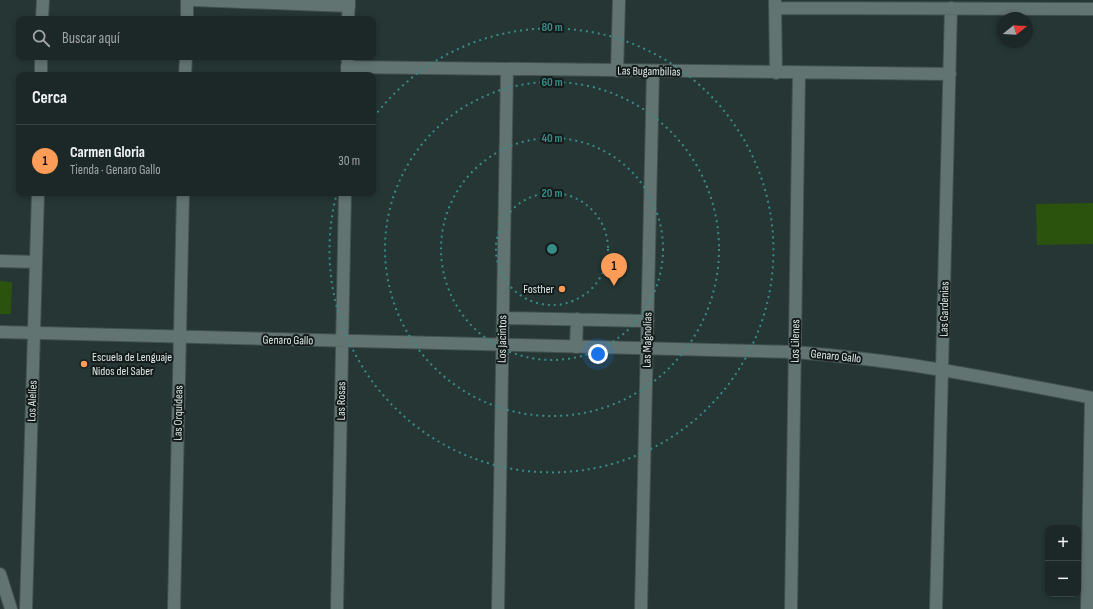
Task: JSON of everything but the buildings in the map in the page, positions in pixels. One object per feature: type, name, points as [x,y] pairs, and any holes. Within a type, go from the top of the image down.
[{"type":"street","points":[[42,16],[43,0]]},
{"type":"street","points":[[187,0],[187,16]]},
{"type":"street","points":[[194,0],[349,3],[348,16]]},
{"type":"street","points":[[617,71],[619,0]]},
{"type":"street","points":[[776,73],[775,4],[951,8],[1033,4],[1093,9]]},
{"type":"street","name":"Las Gardenias","points":[[936,609],[951,8]]},
{"type":"street","points":[[41,60],[41,72]]},
{"type":"street","points":[[185,72],[186,60]]},
{"type":"street","name":"Las Bugambilias","points":[[348,66],[617,71],[950,74]]},
{"type":"street","name":"Los Jacintos","points":[[498,609],[507,69]]},
{"type":"street","name":"Las Magnolias","points":[[641,609],[653,71]]},
{"type":"street","name":"Los Lilenes","points":[[791,609],[799,73]]},
{"type":"street","name":"Los Alelíes","points":[[26,609],[38,196]]},
{"type":"street","name":"Las Orquídeas","points":[[174,609],[183,196]]},
{"type":"street","name":"Las Rosas","points":[[337,609],[345,196]]},
{"type":"street","points":[[0,261],[36,262]]},
{"type":"street","points":[[502,318],[648,321]]},
{"type":"street","points":[[576,347],[577,319]]},
{"type":"street","name":"Genaro Gallo","points":[[0,332],[795,352],[866,359],[942,370],[1092,398]]},
{"type":"street","points":[[1087,609],[1092,398]]},
{"type":"street","points":[[0,574],[12,609]]},
{"type":"green space","points":[[1093,203],[1093,244],[1037,245],[1036,204]]},
{"type":"green space","points":[[0,281],[12,282],[11,314],[0,314]]},
{"type":"place","name":"Carmen Gloria","points":[[614,286]]},
{"type":"place","name":"Fosther","points":[[562,289]]},
{"type":"place","name":"Escuela de Lenguaje Nidos del Saber","points":[[84,364]]}]
